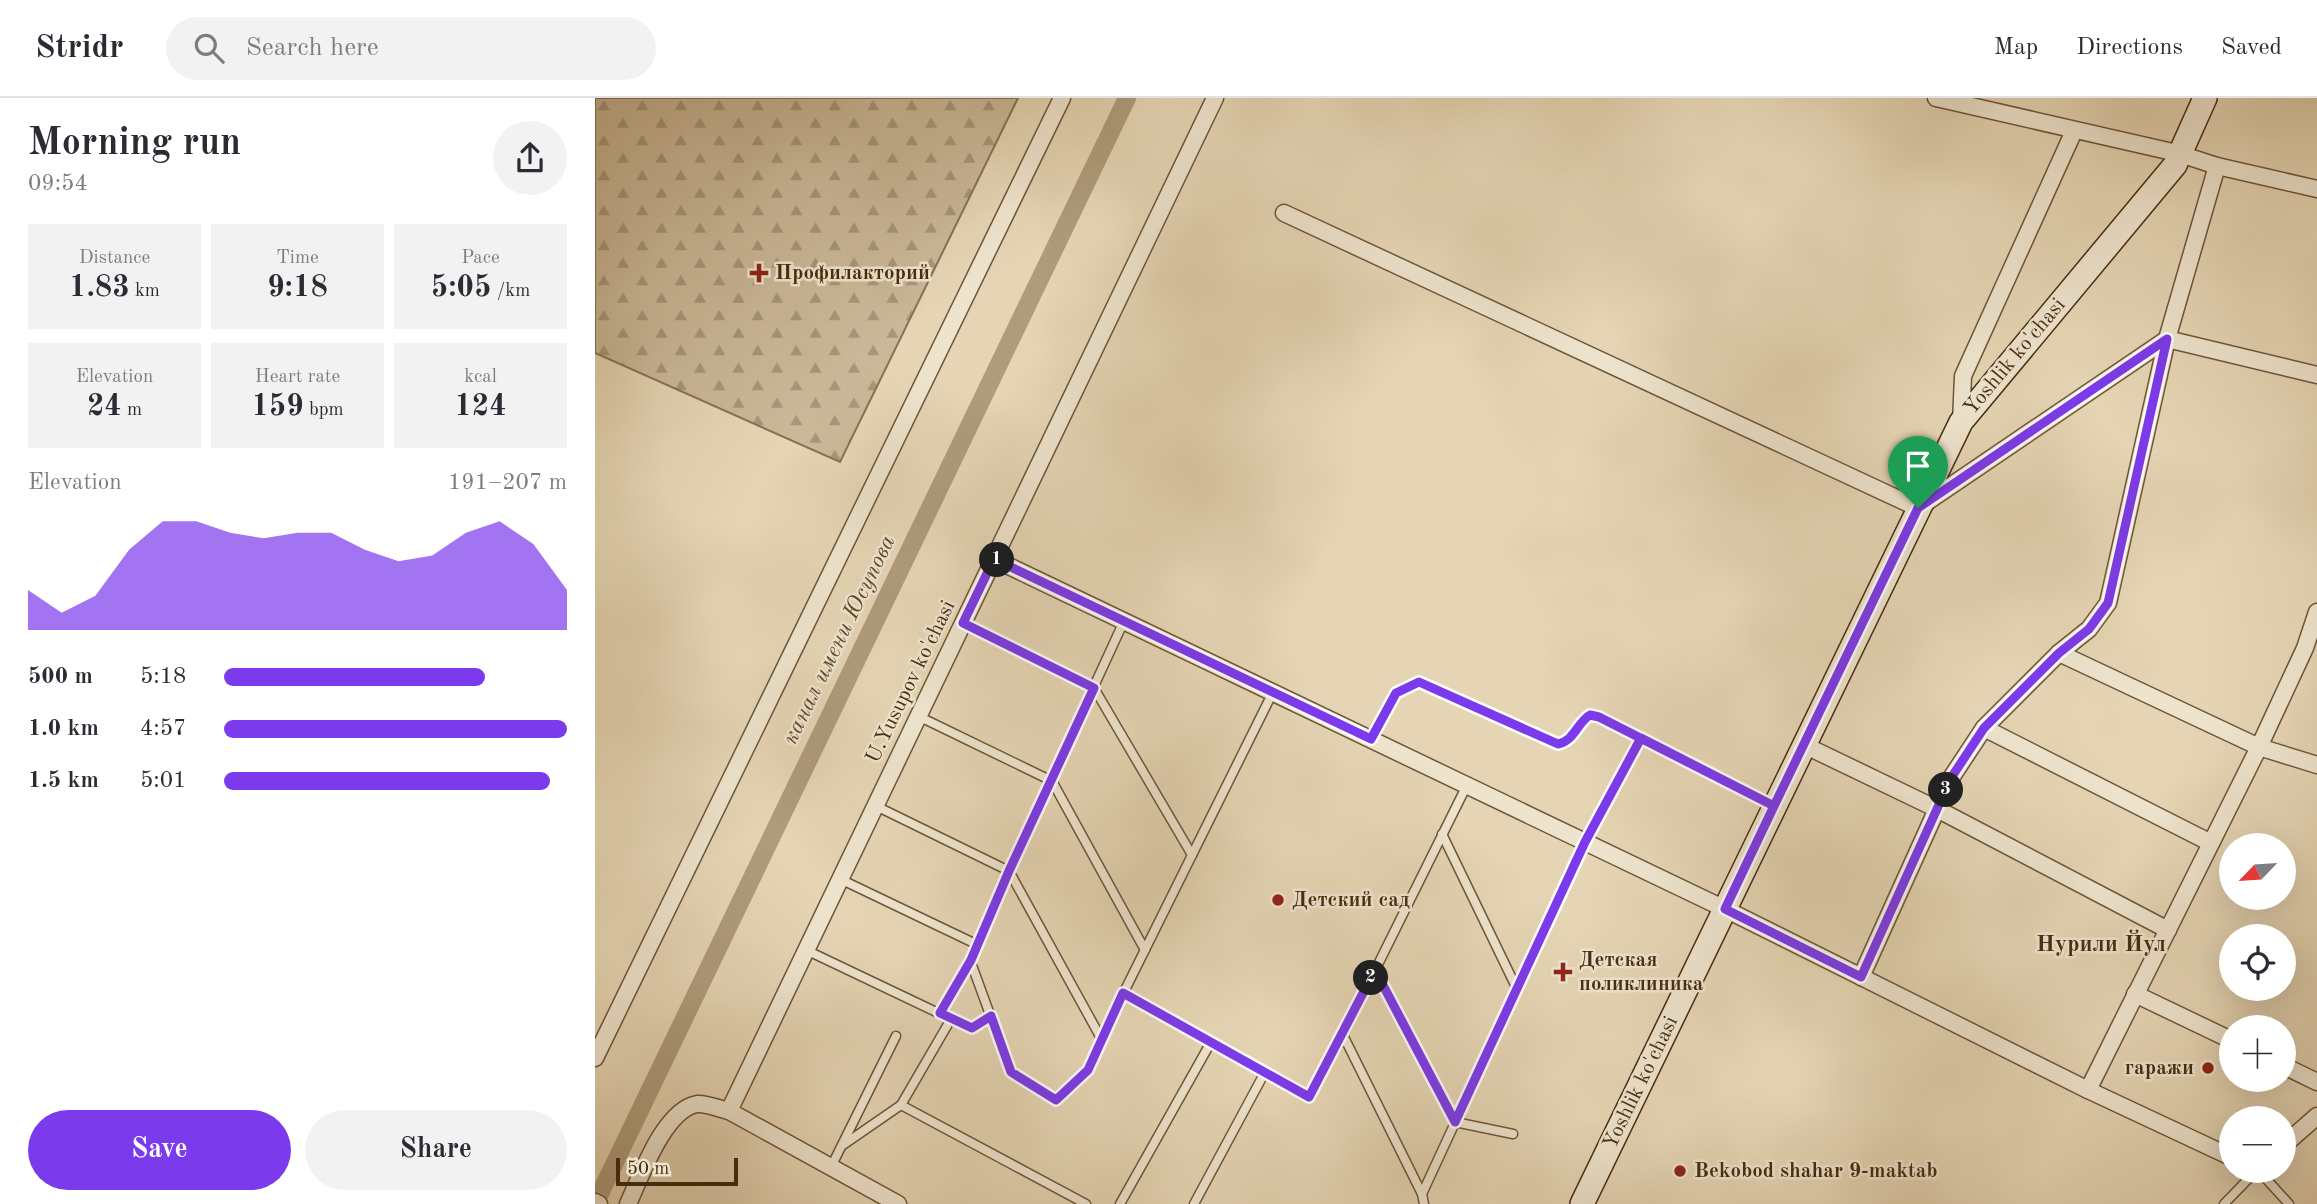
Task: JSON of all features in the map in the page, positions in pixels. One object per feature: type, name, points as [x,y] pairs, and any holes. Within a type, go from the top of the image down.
[{"type":"street","points":[[595,1058],[1062,98]]},
{"type":"street","name":"U.Yusupov ko'chasi","points":[[729,1111],[1215,98]]},
{"type":"street","points":[[1936,98],[2317,189]]},
{"type":"street","name":"Yoshlik ko'chasi","points":[[1582,1204],[1961,422],[2175,165],[2205,98]]},
{"type":"street","points":[[1961,422],[1963,376],[2074,131]]},
{"type":"street","points":[[1861,977],[1951,778],[1984,728],[2059,653],[2089,629],[2108,603],[2167,339],[2217,166]]},
{"type":"street","points":[[1284,213],[1918,508],[2167,339],[2317,375]]},
{"type":"street","points":[[994,559],[1725,909],[2088,1090],[2219,1151]]},
{"type":"street","points":[[2088,1090],[2259,747],[2305,648],[2317,612]]},
{"type":"street","points":[[2059,653],[2259,747],[2317,765]]},
{"type":"street","points":[[1984,728],[2211,843]]},
{"type":"street","points":[[1804,744],[1937,809],[2168,930]]},
{"type":"street","points":[[2135,994],[2219,1034]]},
{"type":"street","points":[[2296,1072],[2317,1082]]},
{"type":"street","points":[[628,1204],[665,1127],[698,1104],[729,1111],[898,1204]]},
{"type":"street","points":[[2296,1134],[2317,1116]]},
{"type":"lane","points":[[940,1013],[971,960],[1009,871],[1125,621]]},
{"type":"lane","points":[[963,623],[1094,688],[1192,855]]},
{"type":"lane","points":[[1371,739],[1396,693],[1419,682],[1558,744],[1566,742],[1590,715],[1599,717],[1774,806]]},
{"type":"lane","points":[[971,960],[1011,1072],[1056,1100],[1088,1070],[1123,993],[1273,692]]},
{"type":"lane","points":[[919,716],[1052,781],[1145,950]]},
{"type":"lane","points":[[1422,1194],[1585,842],[1641,738]]},
{"type":"lane","points":[[1123,993],[1309,1097],[1343,1035],[1467,785]]},
{"type":"lane","points":[[876,806],[1009,871],[1102,1040]]},
{"type":"lane","points":[[1442,834],[1517,989]]},
{"type":"lane","points":[[841,879],[978,944]]},
{"type":"lane","points":[[806,950],[972,1028],[991,1016]]},
{"type":"lane","points":[[1375,970],[1455,1122]]},
{"type":"lane","points":[[841,1147],[901,1105],[951,1019]]},
{"type":"lane","points":[[1343,1035],[1422,1194],[1424,1204]]},
{"type":"lane","points":[[831,1167],[896,1036]]},
{"type":"lane","points":[[1120,1204],[1211,1042]]},
{"type":"lane","points":[[1194,1204],[1265,1072]]},
{"type":"lane","points":[[901,1105],[1086,1204]]},
{"type":"lane","points":[[1455,1122],[1513,1134]]},
{"type":"lane","points":[[2224,1204],[2245,1183]]},
{"type":"lane","points":[[2269,1183],[2289,1204]]},
{"type":"green space","name":"Профилакторий","points":[[595,98],[1018,98],[840,462],[595,353]]},
{"type":"waterway","name":"канал имени Юсупова","points":[[595,1204],[1127,98]]},
{"type":"place","name":"Профилакторий","points":[[759,273]]},
{"type":"place","name":"Детский сад","points":[[1278,900]]},
{"type":"place","name":"Детская поликлиника","points":[[1563,972]]},
{"type":"place","name":"гаражи","points":[[2208,1068]]},
{"type":"place","name":"Bekobod shahar 9-maktab","points":[[1680,1171]]},
{"type":"district","name":"Нурили Йул","points":[[2101,944]]},
{"type":"route","points":[[1918,508],[1774,806],[1641,738],[1599,717],[1590,715],[1566,742],[1558,744],[1419,682],[1396,693],[1371,739],[994,559],[963,623],[1094,688],[971,960],[940,1013],[972,1028],[991,1016],[1011,1072],[1056,1100],[1088,1070],[1123,993],[1309,1097],[1375,970],[1455,1122],[1585,842],[1641,738],[1707,772],[1774,806],[1725,909],[1861,977],[1951,778],[1984,728],[2059,653],[2089,629],[2108,603],[2167,339],[1918,508]]}]
